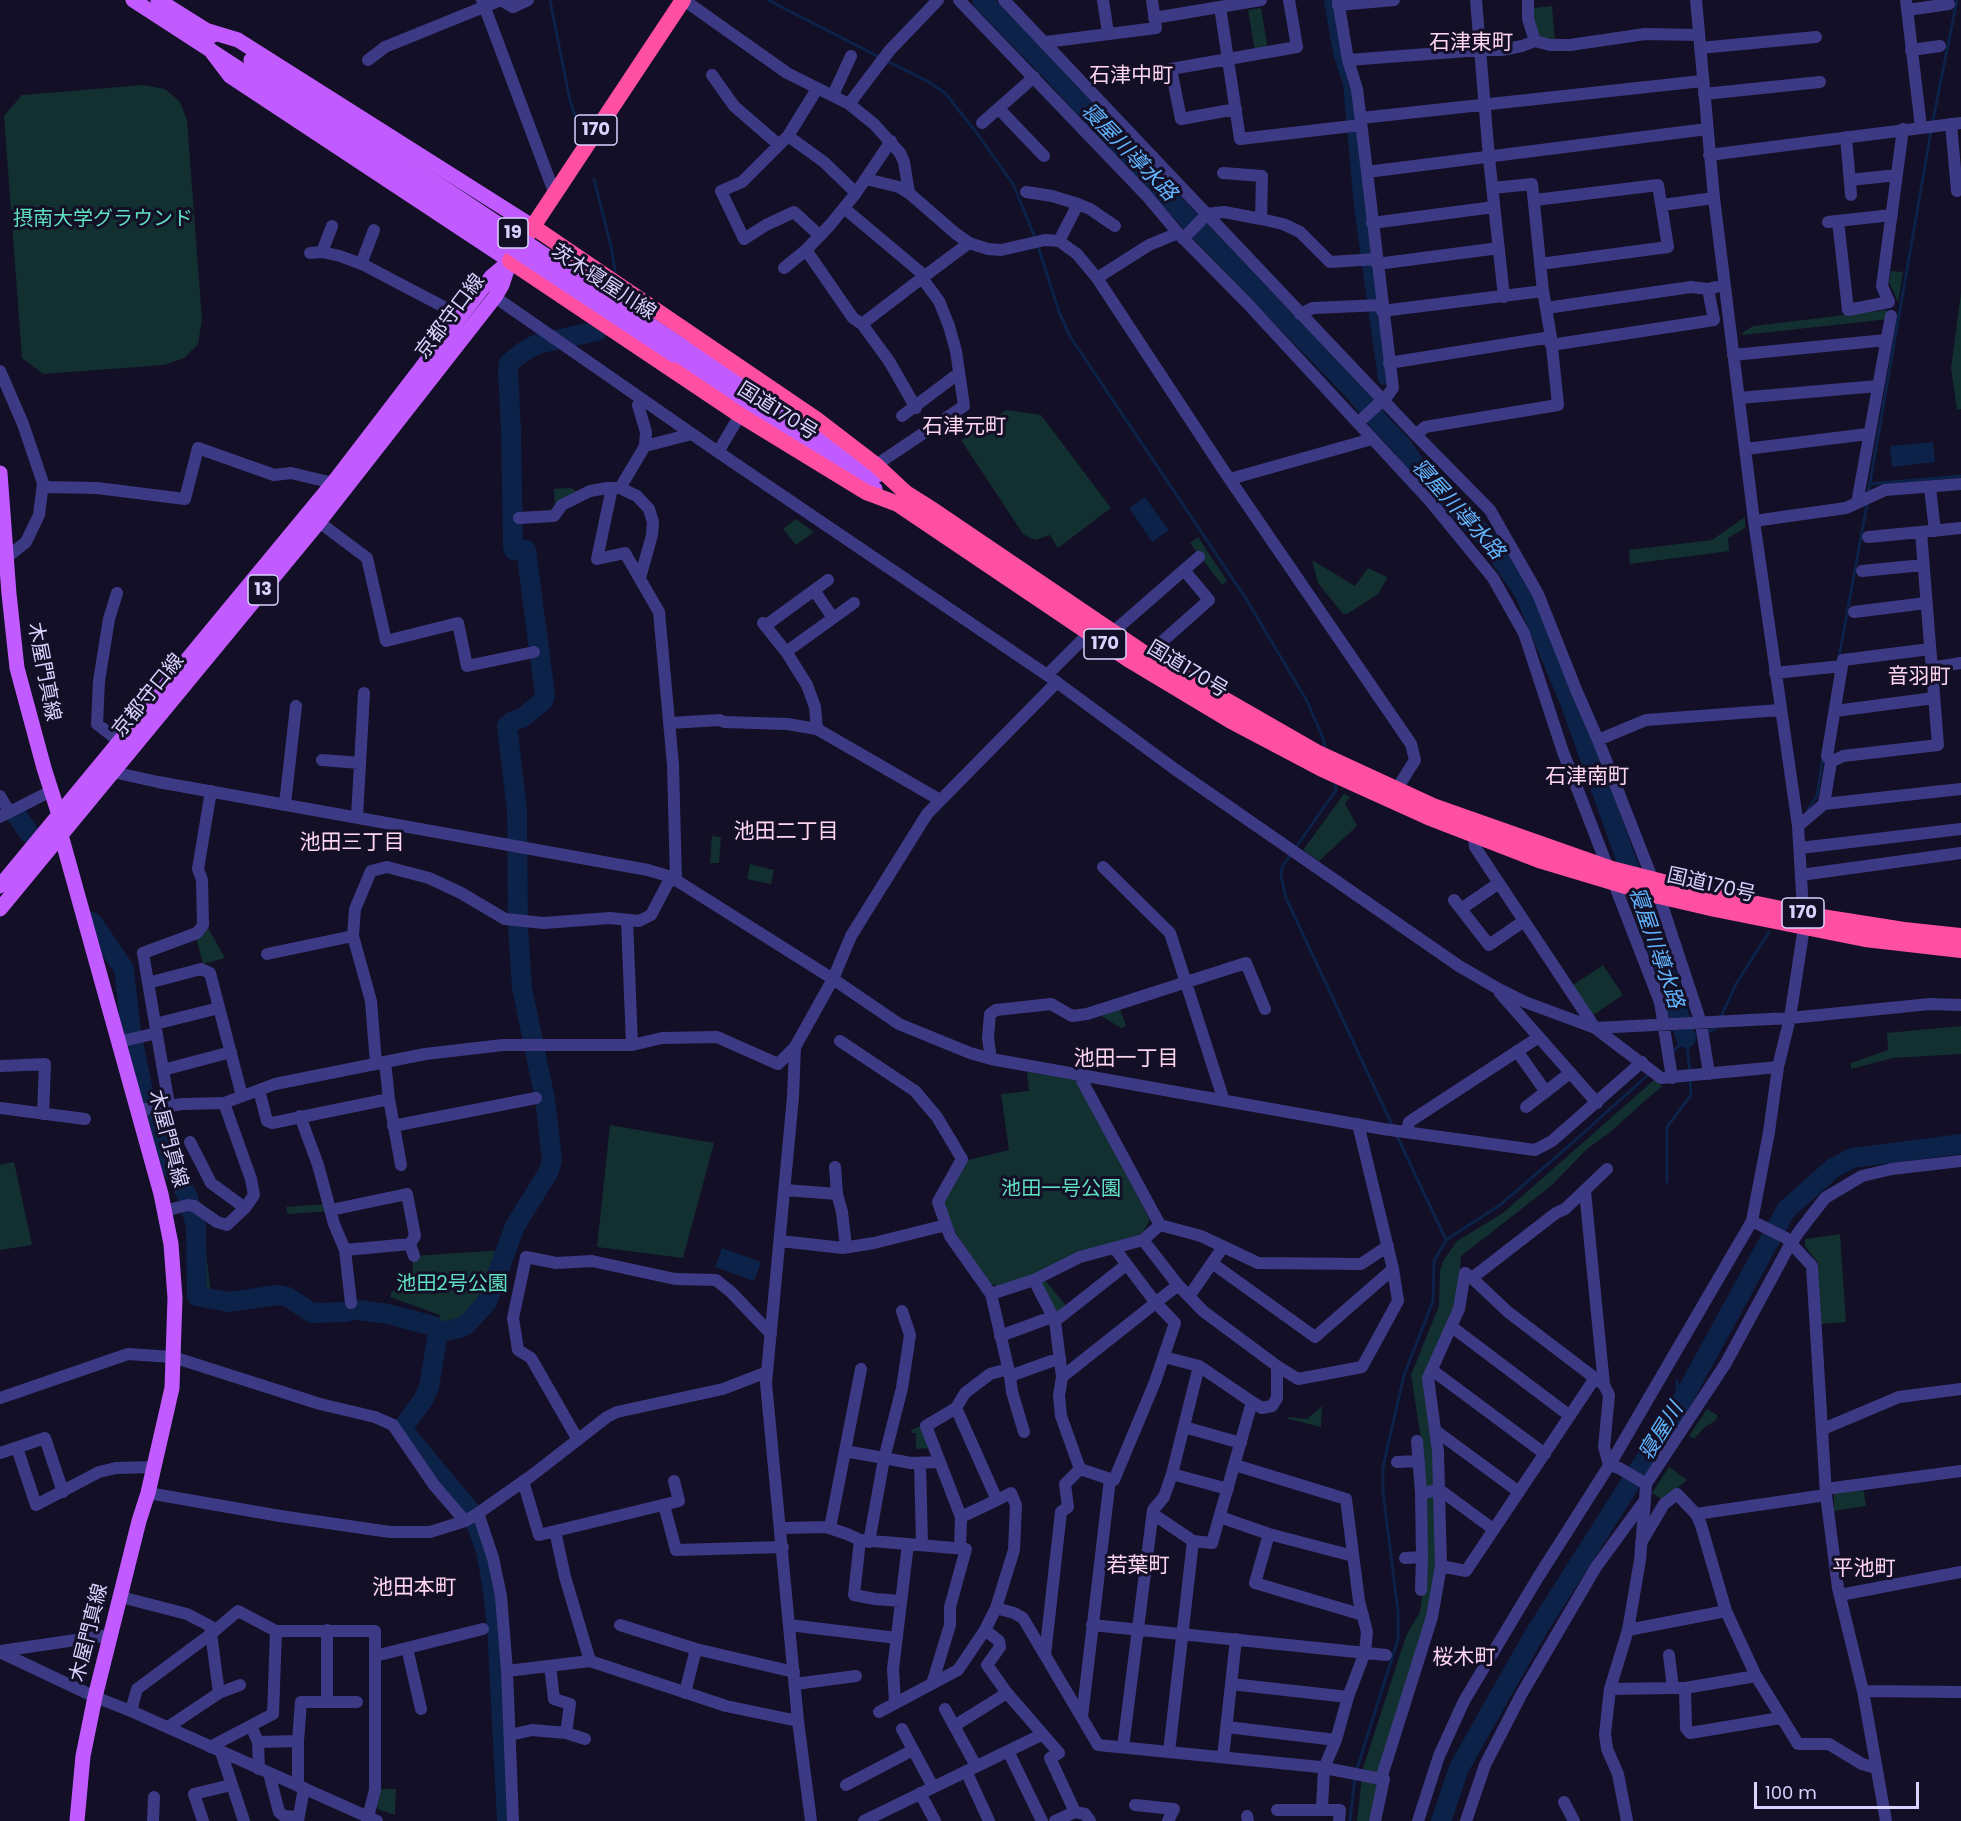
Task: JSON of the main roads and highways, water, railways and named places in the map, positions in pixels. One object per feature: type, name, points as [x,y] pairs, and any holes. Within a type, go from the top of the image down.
[{"type":"highway","name":"170","points":[[510,261],[684,0]]},
{"type":"highway","name":"国道170号","points":[[532,226],[816,419],[876,465],[902,499],[1089,633],[1231,721],[1322,769],[1346,780],[1432,806],[1473,828],[1613,876],[1804,920],[1864,939],[1961,950]]},
{"type":"highway","name":"国道170号","points":[[510,261],[740,415],[866,492],[902,499],[933,510],[1147,655],[1394,794]]},
{"type":"highway","name":"国道170号","points":[[1804,920],[1961,936]]},
{"type":"main road","name":"茨木寝屋川線","points":[[133,0],[339,126]]},
{"type":"main road","name":"茨木寝屋川線","points":[[158,0],[205,30],[339,126],[902,499]]},
{"type":"main road","name":"19","points":[[205,30],[238,39],[532,226]]},
{"type":"main road","name":"19","points":[[208,47],[230,76],[510,261]]},
{"type":"main road","name":"京都守口線","points":[[0,909],[320,522],[495,297],[502,285],[510,261]]},
{"type":"main road","name":"京都守口線","points":[[0,886],[333,483],[491,277],[510,261]]},
{"type":"main road","name":"木屋門真線","points":[[0,473],[4,560],[17,668],[59,815],[61,835],[127,1040],[138,1110],[171,1244],[175,1298],[172,1388],[148,1492],[95,1697],[83,1756],[77,1821]]},
{"type":"water","points":[[1933,442],[1935,462],[1892,467],[1890,446]]},
{"type":"water","points":[[1145,497],[1169,530],[1152,542],[1129,508]]},
{"type":"water","points":[[722,1248],[761,1262],[754,1281],[715,1267]]},
{"type":"waterway","points":[[550,0],[570,101],[579,127]]},
{"type":"waterway","points":[[768,0],[879,57]]},
{"type":"waterway","name":"寝屋川導水路","points":[[982,0],[1354,391],[1402,446],[1415,465],[1488,540],[1524,592],[1570,702],[1663,963],[1686,1038]]},
{"type":"waterway","points":[[1330,0],[1339,53],[1349,84],[1360,207],[1384,379]]},
{"type":"waterway","points":[[1932,125],[1957,0]]},
{"type":"waterway","points":[[885,60],[927,81],[945,93],[1013,184],[1036,240]]},
{"type":"waterway","points":[[1868,494],[1931,131]]},
{"type":"waterway","points":[[594,179],[616,276]]},
{"type":"waterway","points":[[1038,246],[1059,312],[1071,338],[1245,597],[1307,701],[1323,738],[1326,751]]},
{"type":"waterway","points":[[507,1821],[497,1626],[486,1551],[470,1511],[406,1434],[404,1426],[423,1400],[429,1387],[438,1333],[467,1324],[487,1302],[515,1226],[549,1171],[552,1160],[545,1099],[522,988],[518,928],[517,810],[507,726],[522,718],[543,701],[545,695],[526,550],[514,550],[513,546],[508,370],[509,363],[537,344],[597,331]]},
{"type":"waterway","points":[[1870,484],[1961,476]]},
{"type":"waterway","points":[[1839,657],[1867,504]]},
{"type":"waterway","points":[[1808,809],[1817,796],[1823,758]]},
{"type":"waterway","points":[[1296,847],[1336,790],[1334,780]]},
{"type":"waterway","points":[[16,814],[29,833]]},
{"type":"waterway","points":[[1292,853],[1282,867],[1281,876],[1286,898],[1393,1127]]},
{"type":"waterway","points":[[92,922],[124,969],[131,1032],[145,1102]]},
{"type":"waterway","points":[[1720,1019],[1736,984],[1769,932]]},
{"type":"waterway","points":[[1709,1031],[1715,1029],[1717,1025]]},
{"type":"waterway","name":"寝屋川導水路","points":[[1671,1054],[1686,1038],[1697,1035]]},
{"type":"waterway","name":"寝屋川導水路","points":[[1686,1038],[1690,1072]]},
{"type":"waterway","points":[[1356,1772],[1398,1639],[1398,1612],[1383,1492],[1383,1467],[1404,1375],[1433,1301],[1434,1261],[1446,1240],[1500,1205],[1649,1074]]},
{"type":"waterway","name":"寝屋川導水路","points":[[1667,1182],[1667,1127],[1691,1095],[1690,1079]]},
{"type":"waterway","points":[[149,1118],[153,1131],[188,1197],[196,1226],[197,1296],[228,1302],[278,1295],[288,1297],[312,1313],[347,1312],[352,1309],[388,1314],[433,1326],[438,1333]]},
{"type":"waterway","points":[[1397,1136],[1446,1240]]},
{"type":"waterway","name":"寝屋川","points":[[1441,1821],[1459,1768],[1534,1635],[1678,1408],[1786,1210],[1833,1168],[1852,1158],[1961,1144]]},
{"type":"waterway","name":"寝屋川導水路","points":[[1677,1381],[1678,1408]]},
{"type":"waterway","points":[[1350,1821],[1355,1778]]},
{"type":"district","name":"石津東町","points":[[1471,44]]},
{"type":"district","name":"石津中町","points":[[1131,77]]},
{"type":"district","name":"石津元町","points":[[964,428]]},
{"type":"district","name":"音羽町","points":[[1919,678]]},
{"type":"district","name":"石津南町","points":[[1587,778]]},
{"type":"district","name":"池田二丁目","points":[[786,833]]},
{"type":"district","name":"池田三丁目","points":[[352,844]]},
{"type":"district","name":"池田一丁目","points":[[1126,1060]]},
{"type":"district","name":"若葉町","points":[[1138,1567]]},
{"type":"district","name":"平池町","points":[[1864,1570]]},
{"type":"district","name":"池田本町","points":[[414,1589]]},
{"type":"district","name":"桜木町","points":[[1464,1659]]},
{"type":"park label","name":"摂南大学グラウンド","points":[[103,220]]},
{"type":"park label","name":"池田一号公園","points":[[1061,1190]]},
{"type":"park label","name":"池田2号公園","points":[[452,1285]]}]
